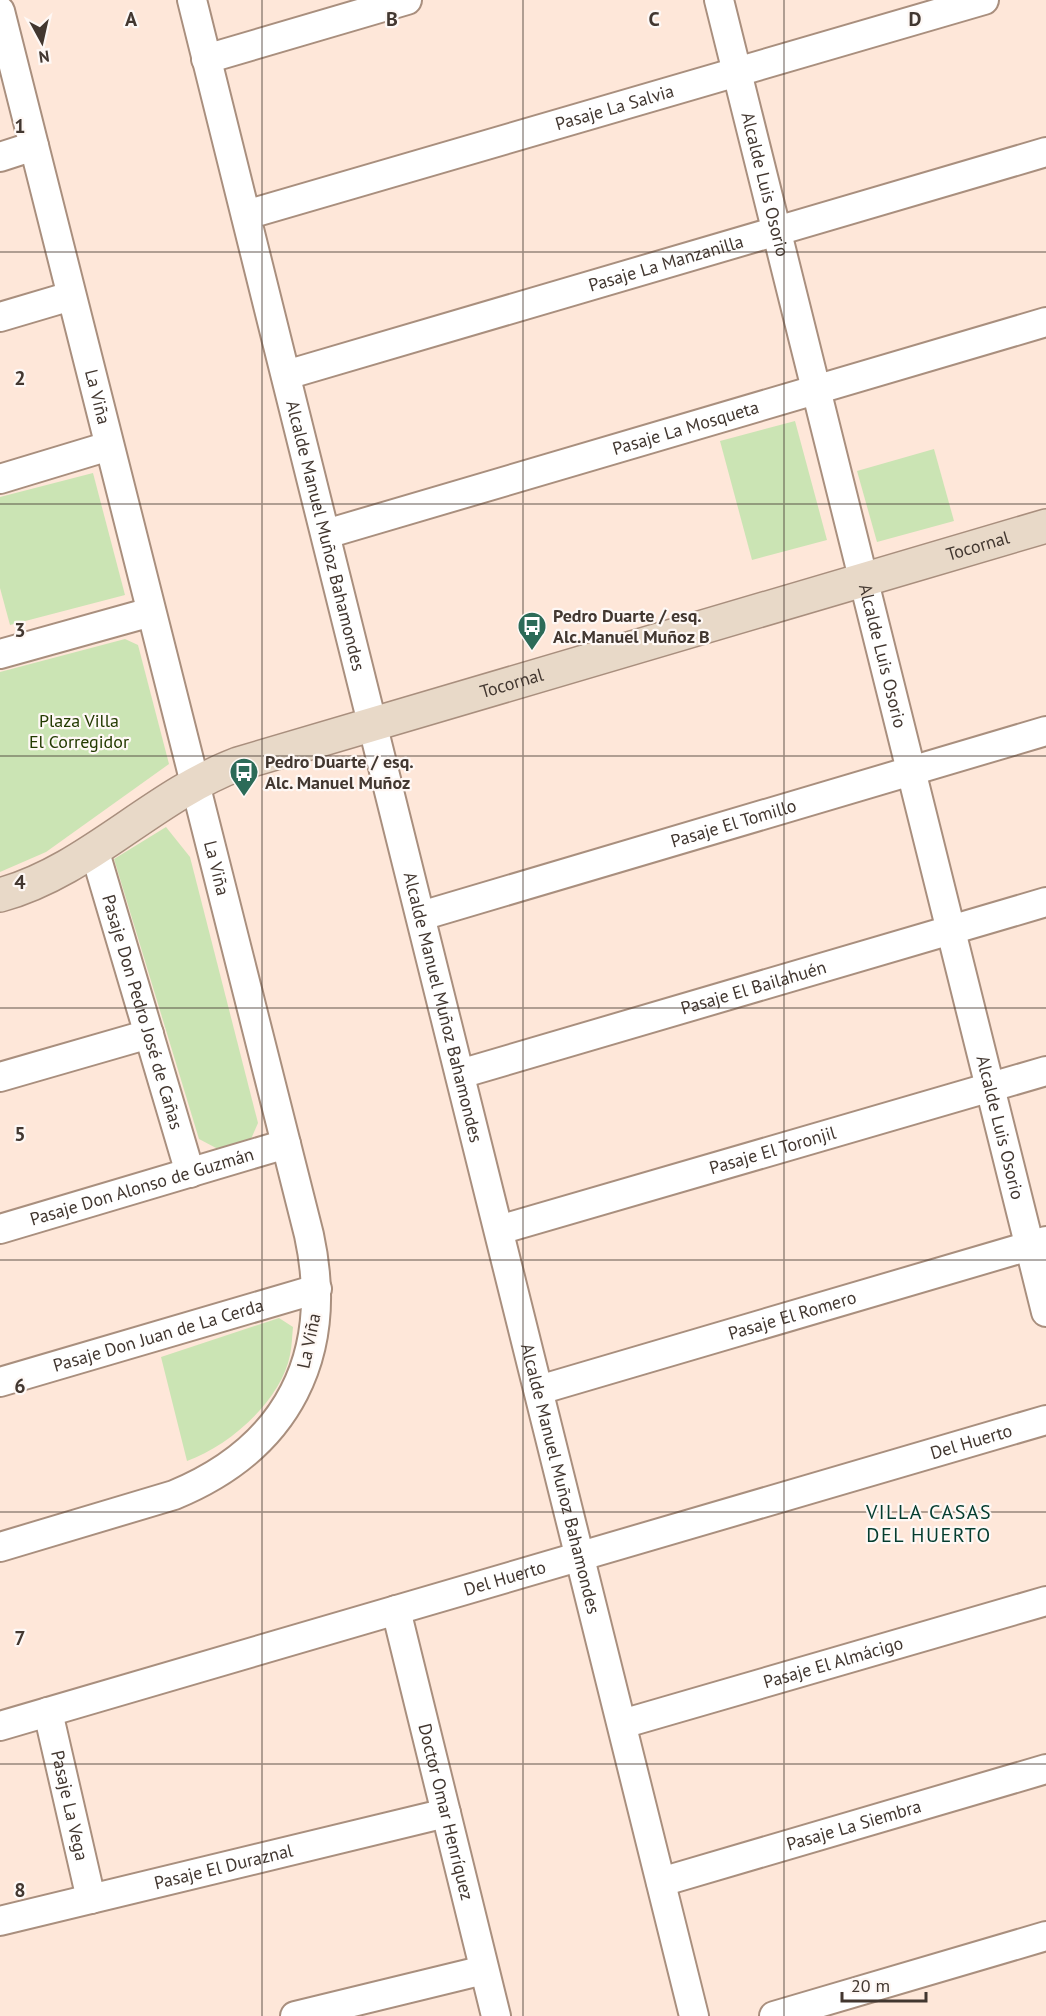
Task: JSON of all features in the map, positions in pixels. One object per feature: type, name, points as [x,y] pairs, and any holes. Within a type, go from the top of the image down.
[{"type":"street","name":"Alcalde Manuel Muñoz Bahamondes","points":[[192,0],[694,2016]]},
{"type":"street","points":[[206,58],[368,5],[407,0]]},
{"type":"street","name":"Alcalde Luis Osorio","points":[[719,0],[990,1088],[1038,1243],[1046,1312]]},
{"type":"street","name":"Pasaje La Salvia","points":[[246,215],[984,0]]},
{"type":"street","name":"La Viña","points":[[0,11],[286,1144],[313,1253],[317,1289],[313,1337],[299,1384],[288,1406],[274,1425],[242,1457],[198,1485],[174,1495],[0,1547]]},
{"type":"street","points":[[0,157],[34,146]]},
{"type":"street","name":"Pasaje La Manzanilla","points":[[286,375],[1046,152]]},
{"type":"street","points":[[0,317],[71,296]]},
{"type":"street","name":"Pasaje La Mosqueta","points":[[326,534],[1046,322]]},
{"type":"street","points":[[0,479],[109,446]]},
{"type":"street","name":"Tocornal","points":[[0,895],[47,878],[195,783],[238,764],[1046,526]]},
{"type":"street","points":[[0,654],[151,612]]},
{"type":"street","name":"Pasaje El Tomillo","points":[[421,916],[1046,731]]},
{"type":"street","name":"Pasaje Don Pedro José de Cañas","points":[[94,849],[190,1173]]},
{"type":"street","name":"Pasaje El Bailahuén","points":[[460,1074],[1046,902]]},
{"type":"street","points":[[0,1077],[149,1034]]},
{"type":"street","name":"Pasaje El Toronjil","points":[[499,1230],[1046,1071]]},
{"type":"street","name":"Pasaje Don Alonso de Guzmán","points":[[0,1229],[286,1144]]},
{"type":"street","name":"Pasaje El Romero","points":[[539,1390],[1038,1243]]},
{"type":"street","name":"Pasaje Don Juan de La Cerda","points":[[0,1382],[317,1289]]},
{"type":"street","name":"Del Huerto","points":[[0,1726],[1046,1420]]},
{"type":"street","name":"Pasaje El Almácigo","points":[[622,1724],[1046,1601]]},
{"type":"street","name":"Doctor Omar Henríquez","points":[[396,1610],[496,2016]]},
{"type":"street","name":"Pasaje La Vega","points":[[48,1712],[91,1899]]},
{"type":"street","name":"Pasaje La Siembra","points":[[661,1882],[1046,1769]]},
{"type":"street","name":"Pasaje El Duraznal","points":[[0,1921],[446,1813]]},
{"type":"street","points":[[774,2016],[1046,1936]]},
{"type":"street","points":[[295,2016],[484,1970]]},
{"type":"green space","points":[[795,421],[827,540],[752,560],[720,441]]},
{"type":"green space","points":[[934,449],[954,521],[877,542],[857,471]]},
{"type":"green space","points":[[93,473],[125,595],[10,625],[0,588],[0,497]]},
{"type":"green space","name":"Plaza Villa El Corregidor","points":[[125,639],[138,645],[169,764],[46,852],[0,872],[0,672]]},
{"type":"green space","points":[[166,827],[190,857],[258,1123],[251,1139],[218,1149],[199,1139],[114,859]]},
{"type":"green space","points":[[279,1318],[293,1327],[290,1355],[285,1372],[276,1389],[265,1405],[236,1433],[220,1445],[187,1461],[161,1357]]},
{"type":"place","name":"Pedro Duarte / esq. Alc.Manuel Muñoz B","points":[[532,652]]},
{"type":"place","name":"Pedro Duarte / esq. Alc. Manuel Muñoz","points":[[244,798]]},
{"type":"district","name":"VILLA CASAS DEL HUERTO","points":[[929,1524]]}]
